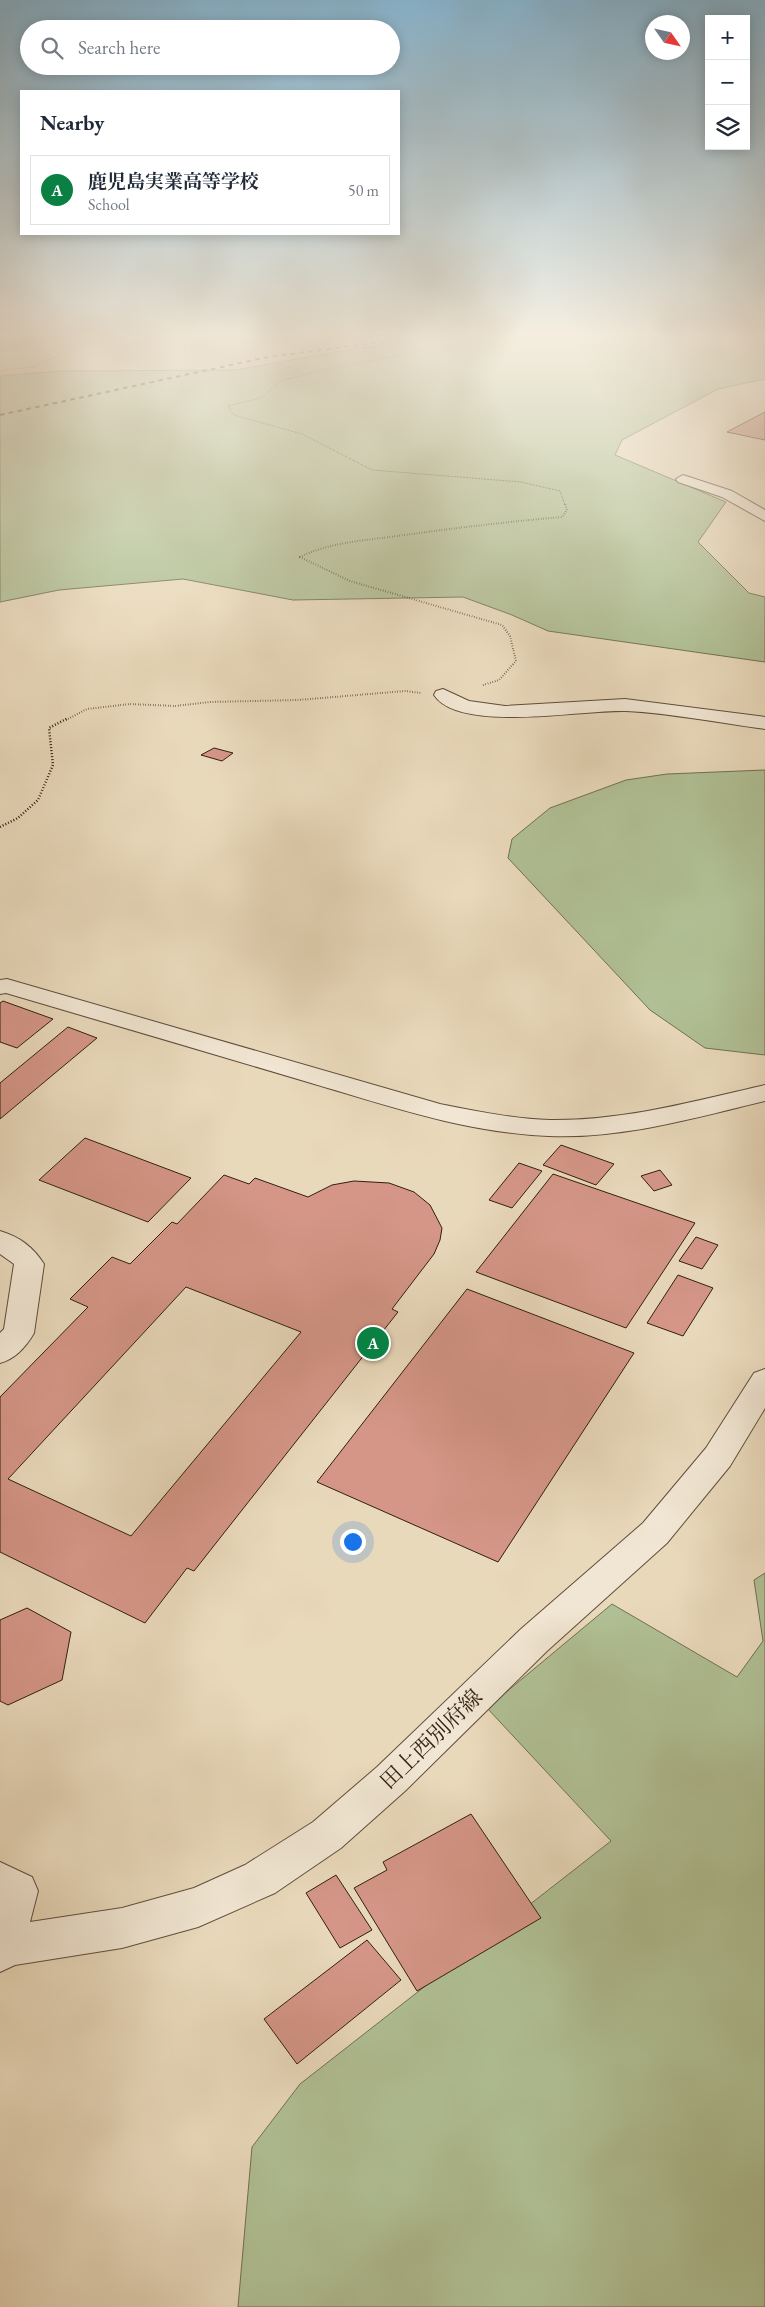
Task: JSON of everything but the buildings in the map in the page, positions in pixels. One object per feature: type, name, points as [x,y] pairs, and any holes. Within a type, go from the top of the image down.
[{"type":"street","points":[[683,479],[727,494],[765,516]]},
{"type":"street","points":[[443,695],[464,706],[491,711],[505,712],[626,705],[765,723]]},
{"type":"street","points":[[0,987],[7,986],[436,1111],[484,1121],[562,1128],[635,1122],[765,1093]]},
{"type":"street","points":[[0,1241],[24,1255],[30,1264],[18,1333],[0,1352]]},
{"type":"street","name":"田上西別府線","points":[[1,1949],[122,1928],[198,1906],[260,1879],[327,1835],[391,1779],[534,1640],[655,1533],[718,1457],[765,1380]]},
{"type":"street","points":[[0,1881],[18,1891],[1,1949]]},
{"type":"path","points":[[0,827],[18,818],[38,800],[53,765],[49,728],[87,709],[130,704],[175,706],[210,702],[298,700],[405,691],[443,695],[499,680],[516,661],[510,636],[502,625],[350,581],[300,557],[311,551],[342,544],[487,524],[562,517],[567,510],[560,491],[521,482],[372,470],[317,443]]},
{"type":"green space","points":[[0,443],[621,443],[615,455],[726,502],[698,542],[749,593],[765,597],[765,662],[548,631],[463,597],[293,600],[183,579],[59,590],[0,602]]},
{"type":"green space","points":[[765,770],[765,1055],[705,1048],[650,1010],[508,858],[512,839],[550,808],[626,780],[667,774]]},
{"type":"green space","points":[[765,1573],[765,2307],[238,2307],[252,2147],[300,2084],[611,1841],[487,1708],[612,1604],[737,1677],[763,1641],[754,1580]]},
{"type":"place","name":"鹿児島実業高等学校","points":[[373,1343]]}]
